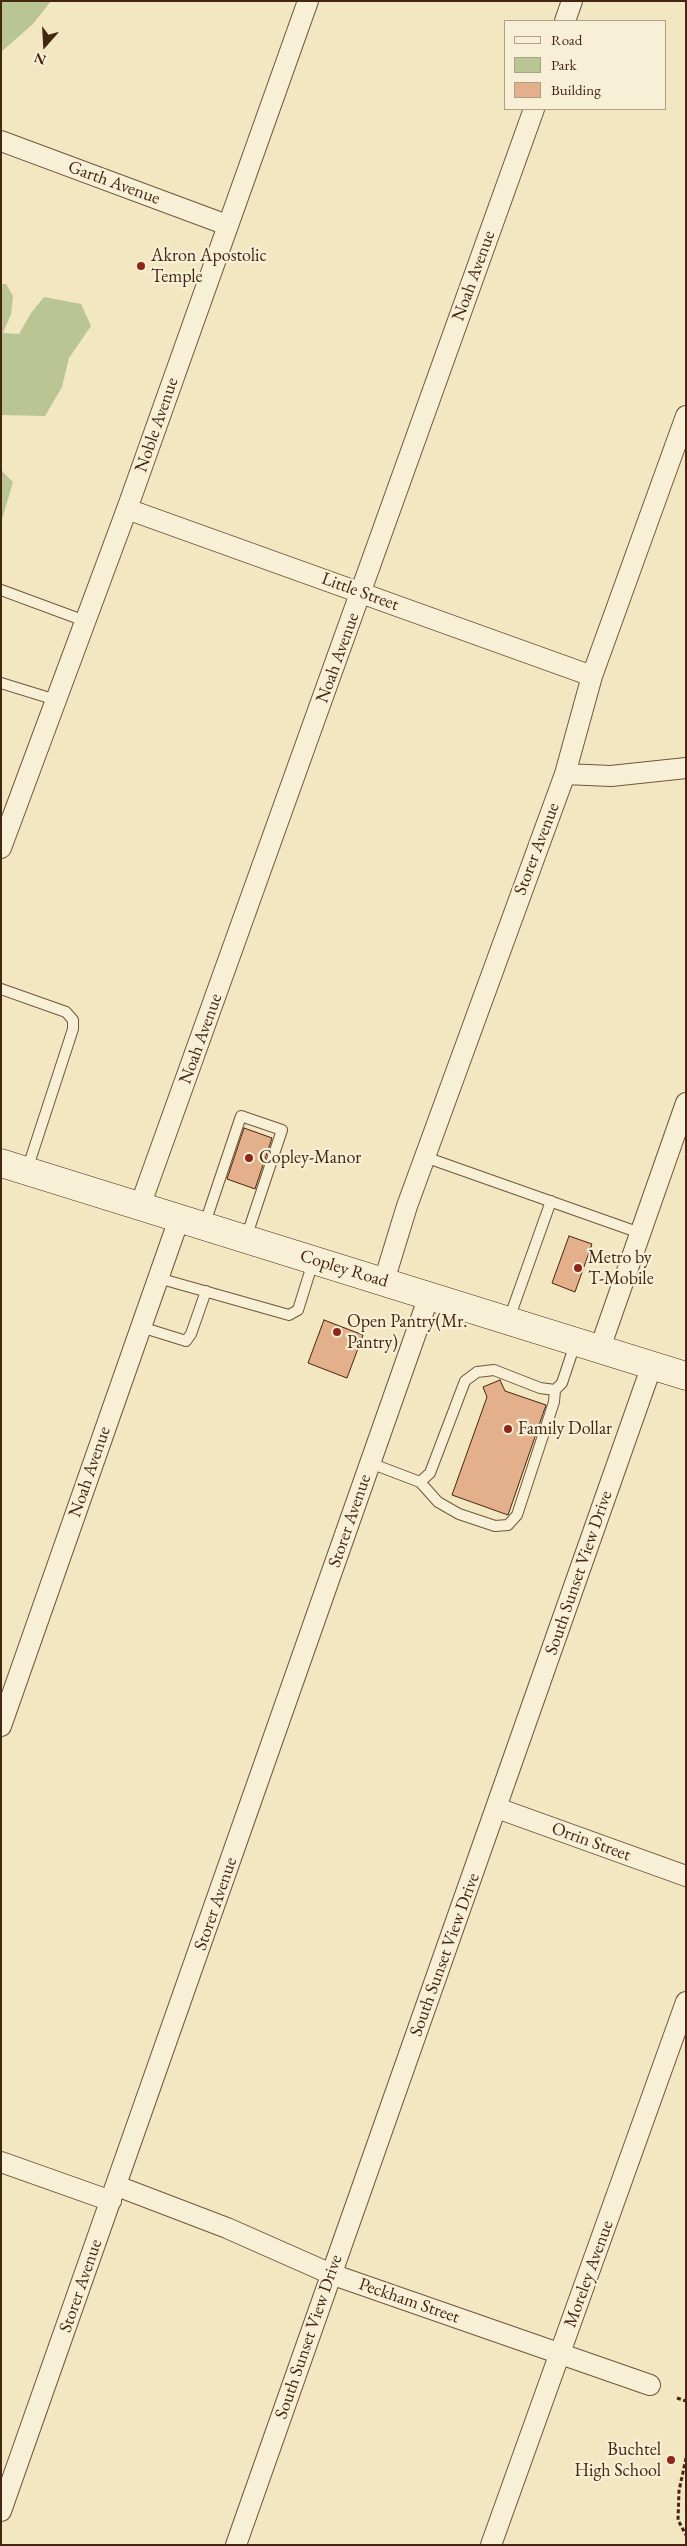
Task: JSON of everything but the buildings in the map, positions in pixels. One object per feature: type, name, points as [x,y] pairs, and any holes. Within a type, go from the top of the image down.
[{"type":"main road","name":"Copley Road","points":[[1,1163],[686,1376]]},
{"type":"street","name":"Noble Avenue","points":[[3,836],[128,509],[227,225],[308,1]]},
{"type":"street","name":"Noah Avenue","points":[[140,1206],[534,110]]},
{"type":"street","name":"Garth Avenue","points":[[1,141],[227,225]]},
{"type":"street","name":"Storer Avenue","points":[[384,1281],[425,1157],[565,774],[592,676],[686,416]]},
{"type":"street","name":"Little Street","points":[[128,509],[592,676]]},
{"type":"street","points":[[565,774],[611,776],[686,768]]},
{"type":"street","points":[[588,1344],[640,1233],[686,1103]]},
{"type":"street","name":"Noah Avenue","points":[[1,1726],[158,1278],[191,1223]]},
{"type":"street","name":"Storer Avenue","points":[[1,2511],[429,1296]]},
{"type":"street","name":"South Sunset View Drive","points":[[236,2545],[652,1365]]},
{"type":"street","name":"Orrin Street","points":[[497,1808],[686,1876]]},
{"type":"street","name":"Moreley Avenue","points":[[490,2545],[686,2002]]},
{"type":"street","name":"Peckham Street","points":[[1,2162],[219,2224],[331,2274],[650,2385]]},
{"type":"lane","points":[[1,590],[85,621]]},
{"type":"lane","points":[[1,683],[56,700]]},
{"type":"lane","points":[[1,989],[66,1012],[72,1020],[73,1029],[27,1171]]},
{"type":"lane","points":[[191,1223],[241,1116],[282,1130],[246,1239]]},
{"type":"lane","points":[[425,1157],[640,1233]]},
{"type":"lane","points":[[509,1320],[550,1201]]},
{"type":"lane","points":[[158,1278],[289,1315],[298,1310],[314,1260]]},
{"type":"lane","points":[[141,1327],[186,1341],[191,1334],[206,1291]]},
{"type":"lane","points":[[370,1463],[420,1482],[438,1502],[459,1514],[495,1526],[508,1525],[517,1515],[554,1402],[555,1390],[562,1383],[588,1344]]},
{"type":"lane","points":[[420,1482],[430,1473],[465,1381],[477,1372],[494,1370],[540,1388],[555,1390]]},
{"type":"path","points":[[677,2398],[686,2401]]},
{"type":"path","points":[[686,2458],[679,2491],[678,2520],[686,2535]]},
{"type":"green space","points":[[1,1],[51,1],[33,24],[1,52]]},
{"type":"green space","points":[[1,284],[6,284],[13,296],[11,314],[3,333],[19,334],[31,313],[44,297],[81,304],[91,326],[69,358],[62,387],[45,416],[1,415]]},
{"type":"green space","points":[[1,470],[13,482],[1,523]]},
{"type":"place","name":"Akron Apostolic Temple","points":[[141,266]]},
{"type":"place","name":"Copley-Manor","points":[[249,1158]]},
{"type":"place","name":"Metro by T-Mobile","points":[[578,1268]]},
{"type":"place","name":"Open Pantry(Mr. Pantry)","points":[[337,1332]]},
{"type":"place","name":"Family Dollar","points":[[508,1429]]},
{"type":"place","name":"Buchtel High School","points":[[671,2460]]}]
